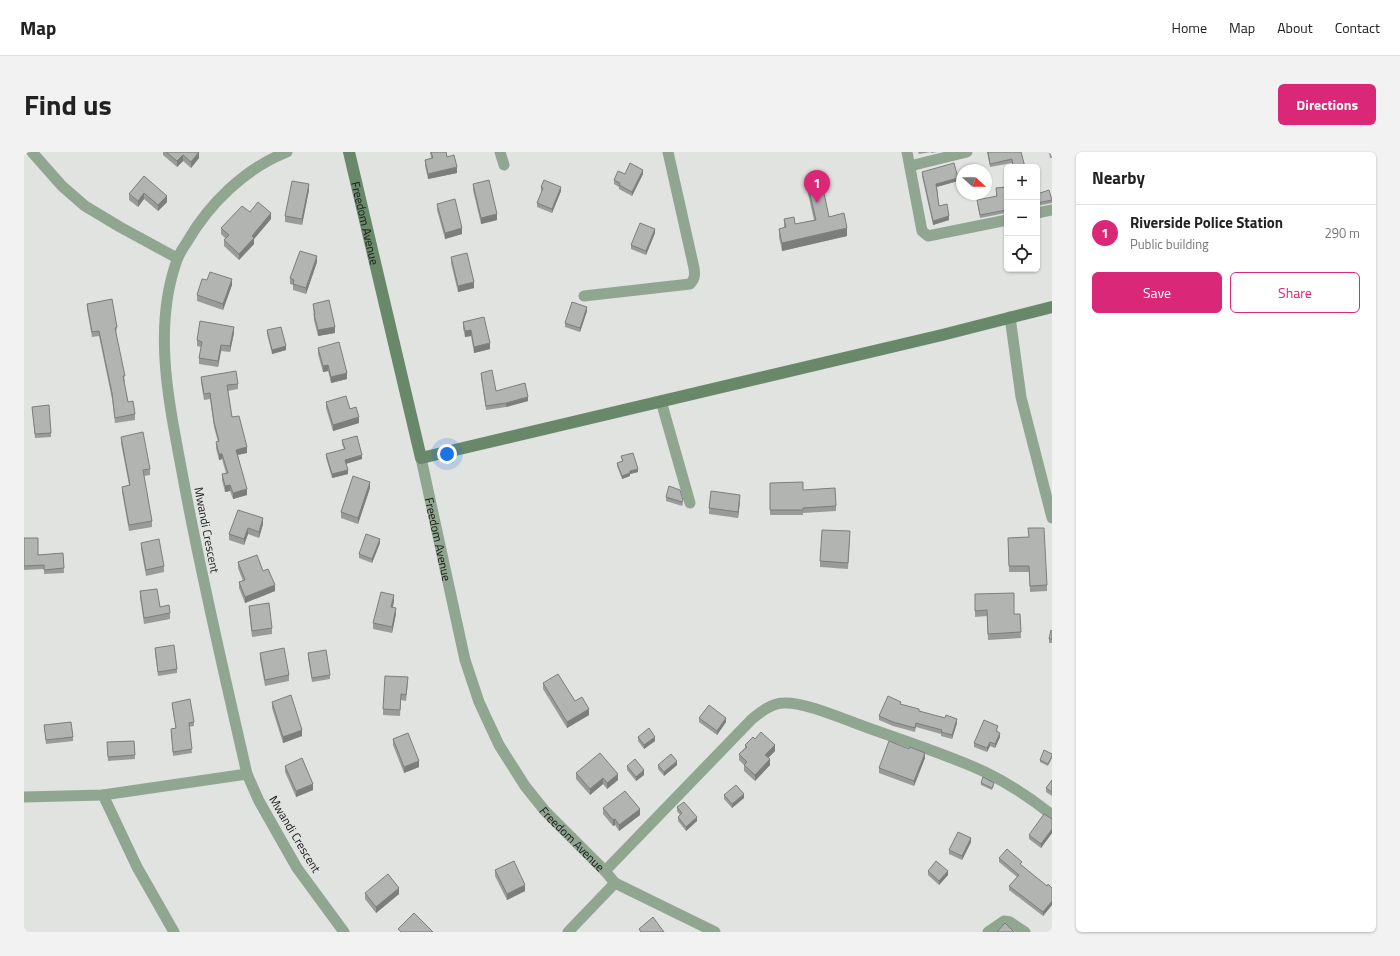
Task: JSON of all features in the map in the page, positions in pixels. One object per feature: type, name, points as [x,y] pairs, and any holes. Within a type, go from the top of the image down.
[{"type":"main road","name":"Freedom Avenue","points":[[349,152],[420,458]]},
{"type":"main road","points":[[420,458],[942,335],[1052,307]]},
{"type":"street","points":[[32,152],[62,186],[85,206],[177,258]]},
{"type":"street","name":"Mwandi Crescent","points":[[286,152],[259,166],[229,189],[213,205],[194,230],[177,258],[170,282],[166,310],[164,341],[167,384],[193,532],[247,774],[259,801],[297,868],[344,932]]},
{"type":"street","points":[[500,152],[504,165]]},
{"type":"street","points":[[584,296],[690,284],[693,281],[695,275],[694,268],[668,152]]},
{"type":"street","points":[[907,152],[922,231],[928,236],[1004,221]]},
{"type":"street","points":[[910,166],[967,152]]},
{"type":"street","points":[[1040,212],[1052,210]]},
{"type":"street","points":[[1010,317],[1020,397],[1052,518]]},
{"type":"street","points":[[662,401],[690,504]]},
{"type":"street","name":"Freedom Avenue","points":[[420,458],[465,660],[479,702],[499,745],[525,786],[545,811],[615,883],[716,932]]},
{"type":"street","points":[[605,871],[752,718],[770,706],[784,703],[803,706],[830,714],[950,757],[987,773],[1052,815]]},
{"type":"street","points":[[24,798],[103,795],[247,774]]},
{"type":"street","points":[[103,795],[137,868],[171,931]]},
{"type":"street","points":[[568,932],[615,883]]},
{"type":"street","points":[[988,932],[1004,921],[1010,922],[1025,932]]},
{"type":"building","points":[[166,152],[199,152],[191,162],[183,155],[177,161]]},
{"type":"building","points":[[431,152],[446,152],[447,157],[454,155],[457,167],[428,174],[425,160],[433,158]]},
{"type":"building","points":[[988,152],[1021,152],[1024,164],[1013,164],[1012,159],[990,164]]},
{"type":"building","points":[[630,163],[643,170],[632,192],[619,185],[620,183],[614,180],[618,171],[625,174]]},
{"type":"building","points":[[954,163],[956,179],[936,184],[939,206],[947,204],[949,216],[933,221],[922,172]]},
{"type":"building","points":[[820,174],[829,217],[844,213],[847,228],[782,243],[779,229],[786,227],[784,219],[794,217],[795,224],[816,220],[806,177]]},
{"type":"building","points":[[144,176],[167,196],[158,205],[144,193],[138,201],[129,194]]},
{"type":"building","points":[[489,180],[497,214],[481,218],[473,184]]},
{"type":"building","points":[[544,180],[561,187],[552,209],[537,203],[543,188],[541,187]]},
{"type":"building","points":[[292,181],[309,184],[302,219],[285,216]]},
{"type":"building","points":[[1004,187],[1004,210],[980,215],[977,200],[992,200],[992,197],[997,196],[996,188]]},
{"type":"building","points":[[1049,190],[1052,200],[1040,202],[1040,193]]},
{"type":"building","points":[[455,199],[462,228],[445,233],[437,204]]},
{"type":"building","points":[[258,202],[271,213],[252,236],[254,238],[239,254],[224,240],[229,235],[221,228],[242,206],[250,212]]},
{"type":"building","points":[[640,223],[655,229],[646,251],[631,245]]},
{"type":"building","points":[[300,251],[317,256],[306,288],[293,284],[294,280],[290,278]]},
{"type":"building","points":[[467,253],[474,282],[458,286],[451,257]]},
{"type":"building","points":[[210,272],[232,279],[223,304],[197,295],[202,279],[207,280]]},
{"type":"building","points":[[112,299],[117,327],[115,328],[125,376],[123,376],[128,402],[133,401],[135,414],[115,418],[112,393],[99,331],[92,332],[87,304]]},
{"type":"building","points":[[329,300],[335,327],[318,330],[313,304]]},
{"type":"building","points":[[572,302],[587,307],[580,328],[565,323]]},
{"type":"building","points":[[484,317],[490,343],[474,347],[471,330],[465,331],[463,322]]},
{"type":"building","points":[[200,321],[234,327],[230,346],[221,345],[218,361],[199,358],[202,342],[197,340]]},
{"type":"building","points":[[281,327],[286,346],[272,350],[267,330]]},
{"type":"building","points":[[339,342],[347,373],[331,377],[328,365],[323,366],[318,348]]},
{"type":"building","points":[[492,370],[496,391],[525,383],[528,397],[506,403],[486,406],[481,373]]},
{"type":"building","points":[[236,371],[238,384],[227,385],[232,417],[239,416],[247,447],[236,450],[247,489],[233,493],[230,485],[225,486],[222,474],[228,473],[222,454],[219,454],[216,442],[219,441],[214,422],[210,393],[204,394],[201,377]]},
{"type":"building","points":[[346,396],[350,409],[356,407],[359,417],[333,425],[326,402]]},
{"type":"building","points":[[49,405],[51,433],[35,434],[32,407]]},
{"type":"building","points":[[143,432],[150,469],[143,470],[152,521],[129,525],[122,487],[130,485],[121,437]]},
{"type":"building","points":[[357,436],[362,455],[345,460],[348,470],[332,474],[326,454],[345,449],[342,440]]},
{"type":"building","points":[[633,453],[638,469],[630,471],[630,473],[622,476],[617,463],[623,461],[621,456]]},
{"type":"building","points":[[353,476],[370,482],[358,518],[341,512]]},
{"type":"building","points":[[803,482],[803,490],[835,488],[836,506],[803,508],[803,510],[770,510],[770,483]]},
{"type":"building","points":[[669,486],[680,490],[683,500],[682,502],[666,497]]},
{"type":"building","points":[[711,491],[740,495],[738,512],[709,508]]},
{"type":"building","points":[[238,510],[263,518],[259,532],[248,528],[244,539],[229,534]]},
{"type":"building","points":[[1028,528],[1044,528],[1047,585],[1030,586],[1029,566],[1009,566],[1008,538],[1029,537]]},
{"type":"building","points":[[822,530],[850,531],[848,563],[820,561]]},
{"type":"building","points":[[366,534],[380,539],[372,559],[359,554]]},
{"type":"building","points":[[24,538],[38,538],[38,555],[63,553],[64,568],[44,570],[44,565],[24,566]]},
{"type":"building","points":[[159,539],[164,566],[146,570],[141,543]]},
{"type":"building","points":[[257,555],[263,571],[268,569],[275,585],[245,597],[239,582],[245,580],[238,562]]},
{"type":"building","points":[[157,589],[160,607],[169,605],[170,613],[144,618],[140,591]]},
{"type":"building","points":[[381,592],[394,595],[391,607],[396,608],[392,627],[373,623]]},
{"type":"building","points":[[1014,593],[1014,614],[1020,614],[1021,632],[988,634],[987,610],[975,611],[975,594]]},
{"type":"building","points":[[269,603],[272,628],[252,631],[249,606]]},
{"type":"building","points":[[1051,630],[1052,639],[1049,639]]},
{"type":"building","points":[[174,645],[177,669],[158,672],[155,648]]},
{"type":"building","points":[[284,648],[289,675],[265,680],[260,653]]},
{"type":"building","points":[[326,650],[330,675],[312,678],[308,653]]},
{"type":"building","points":[[558,674],[575,701],[582,697],[589,709],[567,722],[543,683]]},
{"type":"building","points":[[385,676],[408,677],[406,695],[401,694],[400,710],[383,709]]},
{"type":"building","points":[[291,695],[302,730],[283,737],[272,702]]},
{"type":"building","points":[[888,696],[901,702],[900,704],[919,709],[919,711],[945,718],[946,715],[957,719],[952,735],[941,732],[942,730],[916,723],[915,728],[893,722],[879,716]]},
{"type":"building","points":[[190,699],[194,722],[189,723],[192,749],[173,752],[171,729],[176,728],[172,703]]},
{"type":"building","points":[[709,705],[726,718],[717,731],[699,718]]},
{"type":"building","points":[[984,720],[998,726],[996,731],[1000,733],[995,744],[990,742],[987,748],[974,743]]},
{"type":"building","points":[[71,722],[73,737],[46,740],[44,725]]},
{"type":"building","points":[[649,728],[655,737],[644,745],[638,737]]},
{"type":"building","points":[[761,732],[775,745],[765,755],[770,759],[755,775],[744,765],[747,762],[739,754],[747,747],[745,745],[753,737],[755,739]]},
{"type":"building","points":[[408,733],[419,761],[404,767],[393,739]]},
{"type":"building","points":[[134,741],[135,755],[108,757],[107,742]]},
{"type":"building","points":[[889,741],[909,749],[910,747],[925,753],[914,781],[879,768]]},
{"type":"building","points":[[1044,750],[1052,754],[1048,764],[1040,760]]},
{"type":"building","points":[[600,753],[618,774],[607,783],[603,778],[590,789],[576,773]]},
{"type":"building","points":[[671,754],[677,761],[664,772],[658,765]]},
{"type":"building","points":[[302,758],[313,784],[296,791],[285,766]]},
{"type":"building","points":[[635,759],[644,770],[636,777],[627,766]]},
{"type":"building","points":[[983,777],[994,783],[992,788],[981,783]]},
{"type":"building","points":[[1052,780],[1052,792],[1046,788]]},
{"type":"building","points":[[736,785],[744,794],[732,804],[724,795]]},
{"type":"building","points":[[625,791],[640,809],[619,825],[603,808]]},
{"type":"building","points":[[684,802],[697,817],[686,827],[678,817],[682,813],[677,807]]},
{"type":"building","points":[[1044,814],[1052,819],[1052,829],[1041,844],[1029,835]]},
{"type":"building","points":[[958,832],[971,838],[962,856],[949,850]]},
{"type":"building","points":[[1007,849],[1022,862],[1020,864],[1047,886],[1048,884],[1052,888],[1052,901],[1043,912],[1009,886],[1019,875],[999,858]]},
{"type":"building","points":[[514,861],[525,885],[507,894],[495,870]]},
{"type":"building","points":[[936,861],[948,871],[939,881],[928,871]]},
{"type":"building","points":[[388,874],[399,888],[376,907],[365,893]]},
{"type":"building","points":[[414,913],[433,932],[401,932],[398,929]]},
{"type":"building","points":[[653,917],[664,932],[641,932],[639,929]]},
{"type":"building","points":[[1005,923],[1014,932],[997,932]]},
{"type":"place","name":"Riverside Police Station","points":[[817,203]]}]
